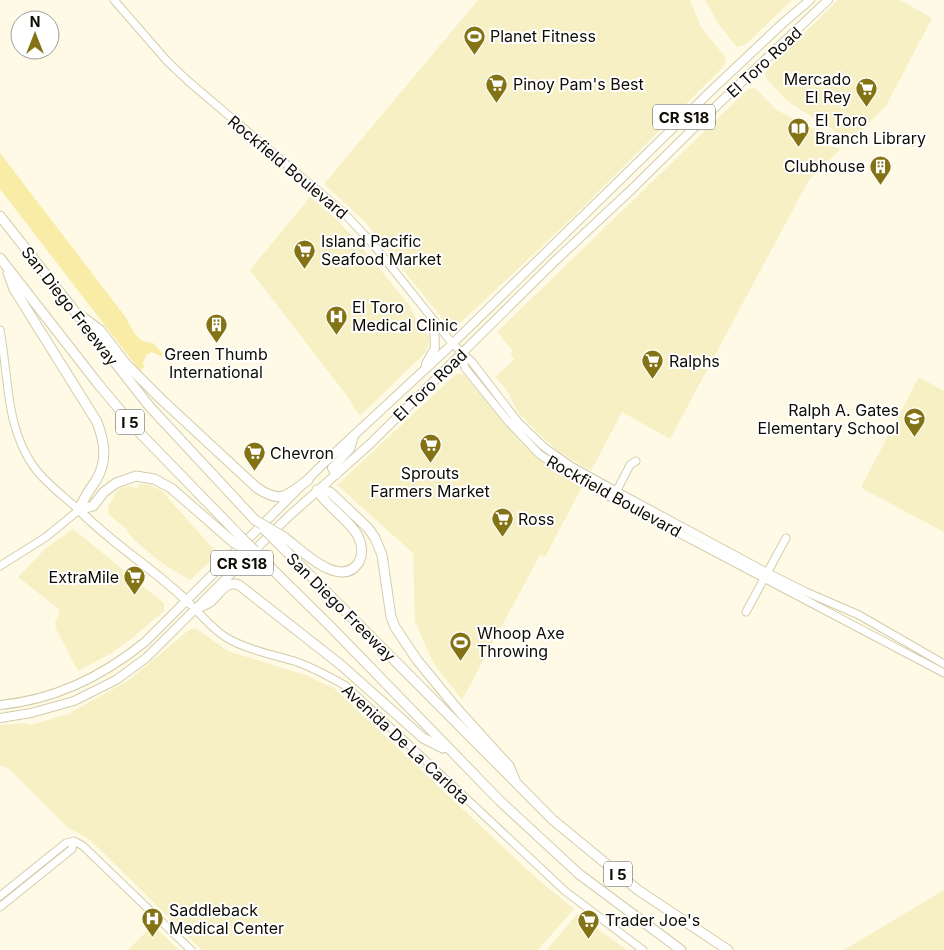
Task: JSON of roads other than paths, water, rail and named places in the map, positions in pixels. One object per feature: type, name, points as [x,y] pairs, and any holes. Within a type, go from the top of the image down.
[{"type":"highway","name":"San Diego Freeway","points":[[0,216],[150,407],[255,520],[281,540],[518,786],[553,820],[638,890],[728,950]]},
{"type":"highway","name":"San Diego Freeway","points":[[2,261],[135,428],[450,751],[500,801],[580,874],[681,950]]},
{"type":"highway","points":[[2,261],[14,289],[97,422],[104,439],[105,451],[102,469],[83,498],[79,510]]},
{"type":"highway","points":[[74,310],[100,330],[126,364],[161,399],[258,488],[270,496],[278,497],[291,492],[308,480]]},
{"type":"highway","points":[[79,510],[93,506],[104,492],[116,483],[136,476],[154,479],[171,488],[233,542],[262,559]]},
{"type":"highway","points":[[281,540],[330,570],[345,571],[358,563],[362,554],[359,537],[323,500],[317,490]]},
{"type":"highway","points":[[317,490],[330,492],[349,508],[371,533],[382,555],[391,617],[395,627],[417,660],[459,711],[509,766],[518,786]]},
{"type":"highway","points":[[195,609],[210,602],[227,586],[234,583],[239,585],[341,665],[423,738],[450,751]]},
{"type":"main road","name":"Rockfield Boulevard","points":[[114,0],[167,61],[188,81],[355,224],[452,343],[472,362],[518,422],[544,447],[571,466],[766,576],[944,673]]},
{"type":"main road","name":"El Toro Road","points":[[0,705],[30,701],[70,688],[126,658],[145,642],[308,480],[452,343],[720,82],[810,0]]},
{"type":"main road","name":"El Toro Road","points":[[0,718],[31,713],[65,704],[116,680],[146,658],[317,490],[369,445],[596,222],[828,0]]},
{"type":"main road","points":[[742,63],[752,74]]},
{"type":"main road","points":[[586,212],[596,222]]},
{"type":"main road","points":[[421,372],[435,348],[434,321]]},
{"type":"main road","name":"Avenida De La Carlota","points":[[0,330],[16,432],[34,467],[46,481],[96,527],[164,581],[228,639],[299,663],[346,686],[565,891],[642,950]]},
{"type":"main road","name":"Rockfield Boulevard","points":[[462,354],[465,368],[507,420],[539,454],[560,468],[612,498],[766,576],[859,615],[944,664]]},
{"type":"main road","points":[[336,475],[332,468],[350,449],[355,435]]},
{"type":"main road","points":[[612,498],[630,466],[636,461]]},
{"type":"main road","points":[[0,566],[46,537],[79,510]]},
{"type":"main road","points":[[746,612],[786,538]]},
{"type":"main road","points":[[0,896],[66,842],[74,842],[83,846],[191,950]]},
{"type":"main road","points":[[0,907],[72,849],[74,842]]},
{"type":"place","name":"Planet Fitness","points":[[474,55]]},
{"type":"place","name":"Pinoy Pam's Best","points":[[497,103]]},
{"type":"place","name":"Mercado El Rey","points":[[867,107]]},
{"type":"place","name":"El Toro Branch Library","points":[[799,148]]},
{"type":"place","name":"Clubhouse","points":[[881,185]]},
{"type":"place","name":"Island Pacific Seafood Market","points":[[305,269]]},
{"type":"place","name":"El Toro Medical Clinic","points":[[336,335]]},
{"type":"place","name":"Green Thumb International","points":[[216,344]]},
{"type":"place","name":"Ralphs","points":[[653,380]]},
{"type":"place","name":"Ralph A. Gates Elementary School","points":[[915,438]]},
{"type":"place","name":"Sprouts Farmers Market","points":[[430,463]]},
{"type":"place","name":"Chevron","points":[[254,472]]},
{"type":"place","name":"Ross","points":[[502,538]]},
{"type":"place","name":"ExtraMile","points":[[135,596]]},
{"type":"place","name":"Whoop Axe Throwing","points":[[461,661]]},
{"type":"place","name":"Saddleback Medical Center","points":[[153,938]]},
{"type":"place","name":"Trader Joe's","points":[[589,939]]}]
